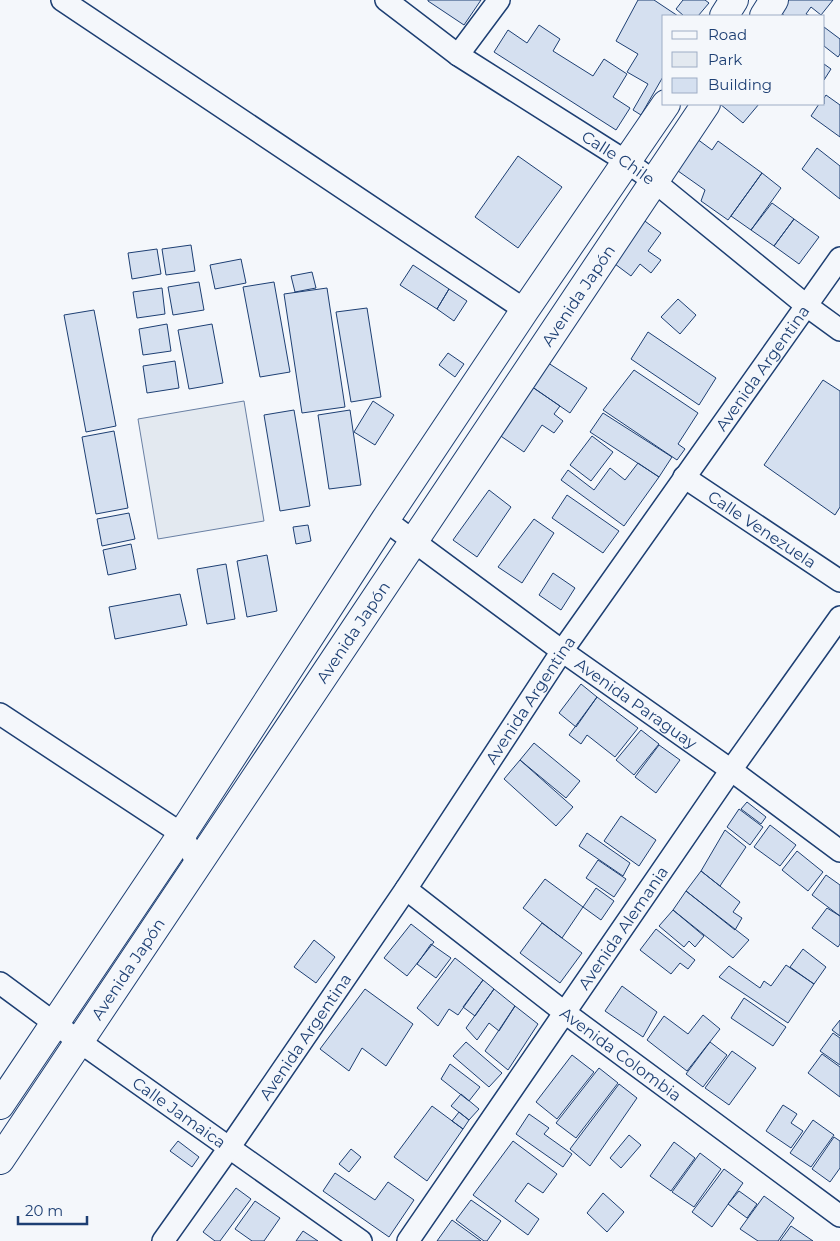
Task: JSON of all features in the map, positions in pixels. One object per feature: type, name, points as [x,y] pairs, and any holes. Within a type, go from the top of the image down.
[{"type":"street","points":[[62,0],[525,310]]},
{"type":"street","name":"Calle Chile","points":[[386,0],[458,55],[627,162],[655,182],[807,306],[840,330]]},
{"type":"street","points":[[458,55],[499,0]]},
{"type":"street","points":[[725,15],[734,0]]},
{"type":"street","points":[[765,15],[774,0]]},
{"type":"street","name":"Avenida Japón","points":[[0,1105],[182,834],[385,520],[525,310],[665,105]]},
{"type":"street","name":"Avenida Japón","points":[[0,1160],[705,105]]},
{"type":"street","name":"Avenida Argentina","points":[[163,1241],[406,889],[562,652],[840,258]]},
{"type":"street","name":"Calle Venezuela","points":[[684,477],[840,581]]},
{"type":"street","name":"Avenida Paraguay","points":[[385,520],[562,652],[731,770],[840,851]]},
{"type":"street","name":"Avenida Alemania","points":[[408,1241],[731,770],[840,617]]},
{"type":"street","points":[[0,714],[182,834],[198,865]]},
{"type":"street","name":"Avenida Colombia","points":[[406,889],[564,1012],[840,1216]]},
{"type":"street","name":"Calle Jamaica","points":[[0,983],[361,1241]]},
{"type":"green space","points":[[244,401],[264,521],[158,539],[138,419]]},
{"type":"building","points":[[428,0],[481,0],[464,25]]},
{"type":"building","points":[[638,0],[654,0],[676,15],[662,15],[662,78],[641,115],[633,110],[648,84],[627,72],[638,54],[616,41]]},
{"type":"building","points":[[683,0],[705,0],[709,3],[699,15],[683,15],[676,9]]},
{"type":"building","points":[[782,0],[833,0],[821,15],[811,7],[806,14],[808,15],[784,15],[776,9]]},
{"type":"building","points":[[539,25],[560,39],[553,51],[593,76],[604,59],[627,74],[613,97],[630,108],[616,130],[494,52],[508,30],[527,43]]},
{"type":"building","points":[[825,28],[840,39],[840,54],[838,57],[825,47]]},
{"type":"building","points":[[825,65],[831,69],[825,78]]},
{"type":"building","points":[[826,95],[840,105],[840,137],[811,116],[818,105],[825,105]]},
{"type":"building","points":[[721,105],[758,105],[743,123]]},
{"type":"building","points":[[693,136],[712,150],[718,141],[762,173],[728,220],[701,201],[705,190],[671,166]]},
{"type":"building","points":[[817,148],[840,166],[840,199],[802,169]]},
{"type":"building","points":[[518,156],[562,187],[518,248],[475,217]]},
{"type":"building","points":[[762,173],[781,188],[751,230],[731,216]]},
{"type":"building","points":[[772,203],[794,219],[774,246],[751,230]]},
{"type":"building","points":[[638,216],[661,233],[648,251],[661,260],[651,273],[640,264],[631,276],[607,258]]},
{"type":"building","points":[[794,219],[819,237],[799,264],[774,246]]},
{"type":"building","points":[[191,245],[195,271],[166,275],[162,249]]},
{"type":"building","points":[[157,249],[161,274],[132,279],[128,253]]},
{"type":"building","points":[[241,259],[246,283],[215,289],[210,265]]},
{"type":"building","points":[[413,265],[449,289],[437,309],[400,285]]},
{"type":"building","points":[[312,272],[316,288],[295,292],[291,276]]},
{"type":"building","points":[[199,282],[204,310],[173,315],[168,287]]},
{"type":"building","points":[[274,282],[290,372],[260,377],[243,287]]},
{"type":"building","points":[[162,288],[165,314],[137,318],[133,292]]},
{"type":"building","points":[[327,288],[345,407],[302,413],[284,294]]},
{"type":"building","points":[[449,289],[467,301],[454,321],[437,309]]},
{"type":"building","points":[[678,299],[696,315],[680,334],[661,317]]},
{"type":"building","points":[[367,308],[381,397],[351,402],[336,312]]},
{"type":"building","points":[[94,310],[116,426],[86,432],[64,315]]},
{"type":"building","points":[[167,324],[171,351],[143,355],[139,329]]},
{"type":"building","points":[[212,324],[223,383],[189,389],[178,330]]},
{"type":"building","points":[[648,332],[716,378],[699,405],[631,359]]},
{"type":"building","points":[[448,353],[464,364],[455,377],[439,365]]},
{"type":"building","points":[[542,359],[587,388],[570,413],[525,382]]},
{"type":"building","points":[[175,361],[179,388],[147,393],[143,366]]},
{"type":"building","points":[[634,370],[698,413],[678,444],[685,449],[677,460],[603,410]]},
{"type":"building","points":[[823,380],[840,391],[840,507],[835,515],[764,465]]},
{"type":"building","points":[[525,382],[560,406],[554,414],[563,421],[554,433],[542,425],[524,452],[492,430]]},
{"type":"building","points":[[373,401],[394,415],[375,445],[354,432]]},
{"type":"building","points":[[294,410],[310,506],[280,511],[264,415]]},
{"type":"building","points":[[350,410],[361,485],[329,489],[318,415]]},
{"type":"building","points":[[603,413],[672,457],[659,477],[590,432]]},
{"type":"building","points":[[114,431],[128,508],[96,514],[82,437]]},
{"type":"building","points":[[592,436],[613,452],[591,481],[570,465]]},
{"type":"building","points":[[638,463],[659,477],[624,526],[561,480],[568,470],[594,490],[610,468],[625,480]]},
{"type":"building","points":[[489,490],[511,507],[477,557],[453,540]]},
{"type":"building","points":[[567,495],[619,531],[603,553],[552,518]]},
{"type":"building","points":[[129,513],[135,539],[102,546],[97,519]]},
{"type":"building","points":[[534,519],[554,533],[522,583],[498,567]]},
{"type":"building","points":[[308,525],[311,541],[296,544],[293,527]]},
{"type":"building","points":[[131,544],[136,569],[108,575],[103,550]]},
{"type":"building","points":[[267,555],[277,611],[247,617],[237,561]]},
{"type":"building","points":[[226,564],[235,619],[207,624],[197,569]]},
{"type":"building","points":[[553,573],[575,588],[561,610],[539,595]]},
{"type":"building","points":[[180,594],[187,625],[115,639],[109,607]]},
{"type":"building","points":[[581,684],[597,697],[576,727],[559,713]]},
{"type":"building","points":[[597,697],[638,728],[615,757],[587,735],[581,744],[569,735]]},
{"type":"building","points":[[641,730],[659,744],[634,775],[616,760]]},
{"type":"building","points":[[534,743],[580,781],[566,798],[520,760]]},
{"type":"building","points":[[659,745],[680,760],[656,793],[635,777]]},
{"type":"building","points":[[520,760],[573,807],[556,826],[504,779]]},
{"type":"building","points":[[747,802],[766,817],[761,824],[741,809]]},
{"type":"building","points":[[739,809],[763,827],[750,845],[727,827]]},
{"type":"building","points":[[621,816],[656,840],[639,866],[604,841]]},
{"type":"building","points":[[770,825],[796,845],[780,866],[754,847]]},
{"type":"building","points":[[725,830],[746,847],[720,886],[701,871]]},
{"type":"building","points":[[587,833],[630,863],[623,876],[579,846]]},
{"type":"building","points":[[797,851],[823,872],[808,891],[782,870]]},
{"type":"building","points":[[598,860],[626,879],[614,897],[586,878]]},
{"type":"building","points":[[701,871],[740,902],[733,912],[742,918],[735,930],[686,891]]},
{"type":"building","points":[[826,875],[840,885],[840,916],[812,895]]},
{"type":"building","points":[[545,879],[583,907],[562,938],[523,908]]},
{"type":"building","points":[[596,888],[614,901],[601,920],[583,907]]},
{"type":"building","points":[[686,891],[749,940],[733,958],[673,910]]},
{"type":"building","points":[[827,908],[840,916],[840,944],[838,947],[812,928]]},
{"type":"building","points":[[673,910],[704,936],[695,947],[689,941],[684,947],[659,926]]},
{"type":"building","points":[[542,923],[582,953],[560,983],[520,953]]},
{"type":"building","points":[[411,924],[434,942],[407,976],[384,958]]},
{"type":"building","points":[[656,929],[695,960],[688,969],[680,963],[671,974],[640,950]]},
{"type":"building","points":[[314,940],[335,957],[316,983],[294,967]]},
{"type":"building","points":[[431,944],[451,958],[436,978],[417,964]]},
{"type":"building","points":[[803,949],[826,967],[814,984],[790,967]]},
{"type":"building","points":[[455,958],[483,980],[458,1015],[449,1009],[438,1026],[417,1008]]},
{"type":"building","points":[[786,965],[814,984],[788,1023],[719,977],[729,966],[760,988],[764,981],[771,986]]},
{"type":"building","points":[[483,980],[494,989],[475,1016],[463,1007]]},
{"type":"building","points":[[622,986],[657,1012],[643,1037],[605,1011]]},
{"type":"building","points":[[365,989],[413,1024],[386,1066],[362,1048],[349,1071],[320,1049]]},
{"type":"building","points":[[494,989],[515,1006],[499,1031],[489,1023],[477,1040],[466,1028]]},
{"type":"building","points":[[744,998],[786,1027],[773,1046],[731,1018]]},
{"type":"building","points":[[515,1006],[538,1024],[508,1070],[485,1051]]},
{"type":"building","points":[[703,1015],[720,1029],[687,1071],[647,1040],[664,1016],[688,1034]]},
{"type":"building","points":[[840,1020],[840,1036],[832,1030]]},
{"type":"building","points":[[833,1033],[840,1038],[840,1065],[820,1051]]},
{"type":"building","points":[[466,1042],[502,1073],[489,1087],[453,1056]]},
{"type":"building","points":[[710,1042],[727,1055],[703,1087],[686,1074]]},
{"type":"building","points":[[732,1051],[756,1068],[729,1105],[705,1088]]},
{"type":"building","points":[[822,1054],[840,1067],[840,1097],[808,1073]]},
{"type":"building","points":[[572,1055],[594,1072],[557,1119],[536,1102]]},
{"type":"building","points":[[450,1064],[480,1087],[469,1101],[441,1079]]},
{"type":"building","points":[[599,1068],[618,1083],[576,1138],[556,1123]]},
{"type":"building","points":[[619,1084],[637,1098],[590,1166],[570,1149]]},
{"type":"building","points":[[461,1094],[479,1109],[469,1120],[451,1106]]},
{"type":"building","points":[[783,1105],[797,1114],[791,1123],[803,1131],[791,1148],[766,1131]]},
{"type":"building","points":[[432,1106],[463,1129],[427,1181],[394,1157]]},
{"type":"building","points":[[459,1112],[469,1120],[463,1129],[452,1121]]},
{"type":"building","points":[[529,1114],[549,1128],[544,1134],[572,1154],[563,1167],[516,1134]]},
{"type":"building","points":[[813,1120],[834,1135],[811,1167],[790,1153]]},
{"type":"building","points":[[629,1135],[641,1145],[621,1168],[610,1158]]},
{"type":"building","points":[[834,1137],[840,1141],[840,1168],[830,1182],[812,1169]]},
{"type":"building","points":[[178,1141],[199,1157],[192,1167],[170,1151]]},
{"type":"building","points":[[513,1141],[557,1174],[543,1193],[528,1183],[515,1201],[539,1219],[528,1235],[473,1195]]},
{"type":"building","points":[[674,1142],[695,1158],[671,1191],[650,1176]]},
{"type":"building","points":[[351,1149],[361,1157],[349,1172],[339,1164]]},
{"type":"building","points":[[700,1153],[721,1169],[694,1207],[672,1192]]},
{"type":"building","points":[[724,1169],[743,1183],[712,1227],[692,1212]]},
{"type":"building","points":[[335,1173],[375,1200],[388,1182],[414,1200],[389,1237],[323,1191]]},
{"type":"building","points":[[236,1188],[251,1199],[220,1241],[215,1241],[203,1232]]},
{"type":"building","points":[[739,1191],[757,1204],[747,1218],[728,1204]]},
{"type":"building","points":[[603,1193],[624,1212],[607,1232],[587,1213]]},
{"type":"building","points":[[764,1196],[794,1218],[778,1241],[758,1241],[740,1229]]},
{"type":"building","points":[[471,1200],[501,1221],[487,1241],[484,1241],[456,1220]]},
{"type":"building","points":[[255,1201],[280,1218],[264,1241],[252,1241],[235,1229]]},
{"type":"building","points":[[452,1220],[481,1241],[437,1241]]},
{"type":"building","points":[[791,1226],[813,1241],[780,1241]]},
{"type":"building","points":[[303,1231],[318,1241],[296,1241]]}]
